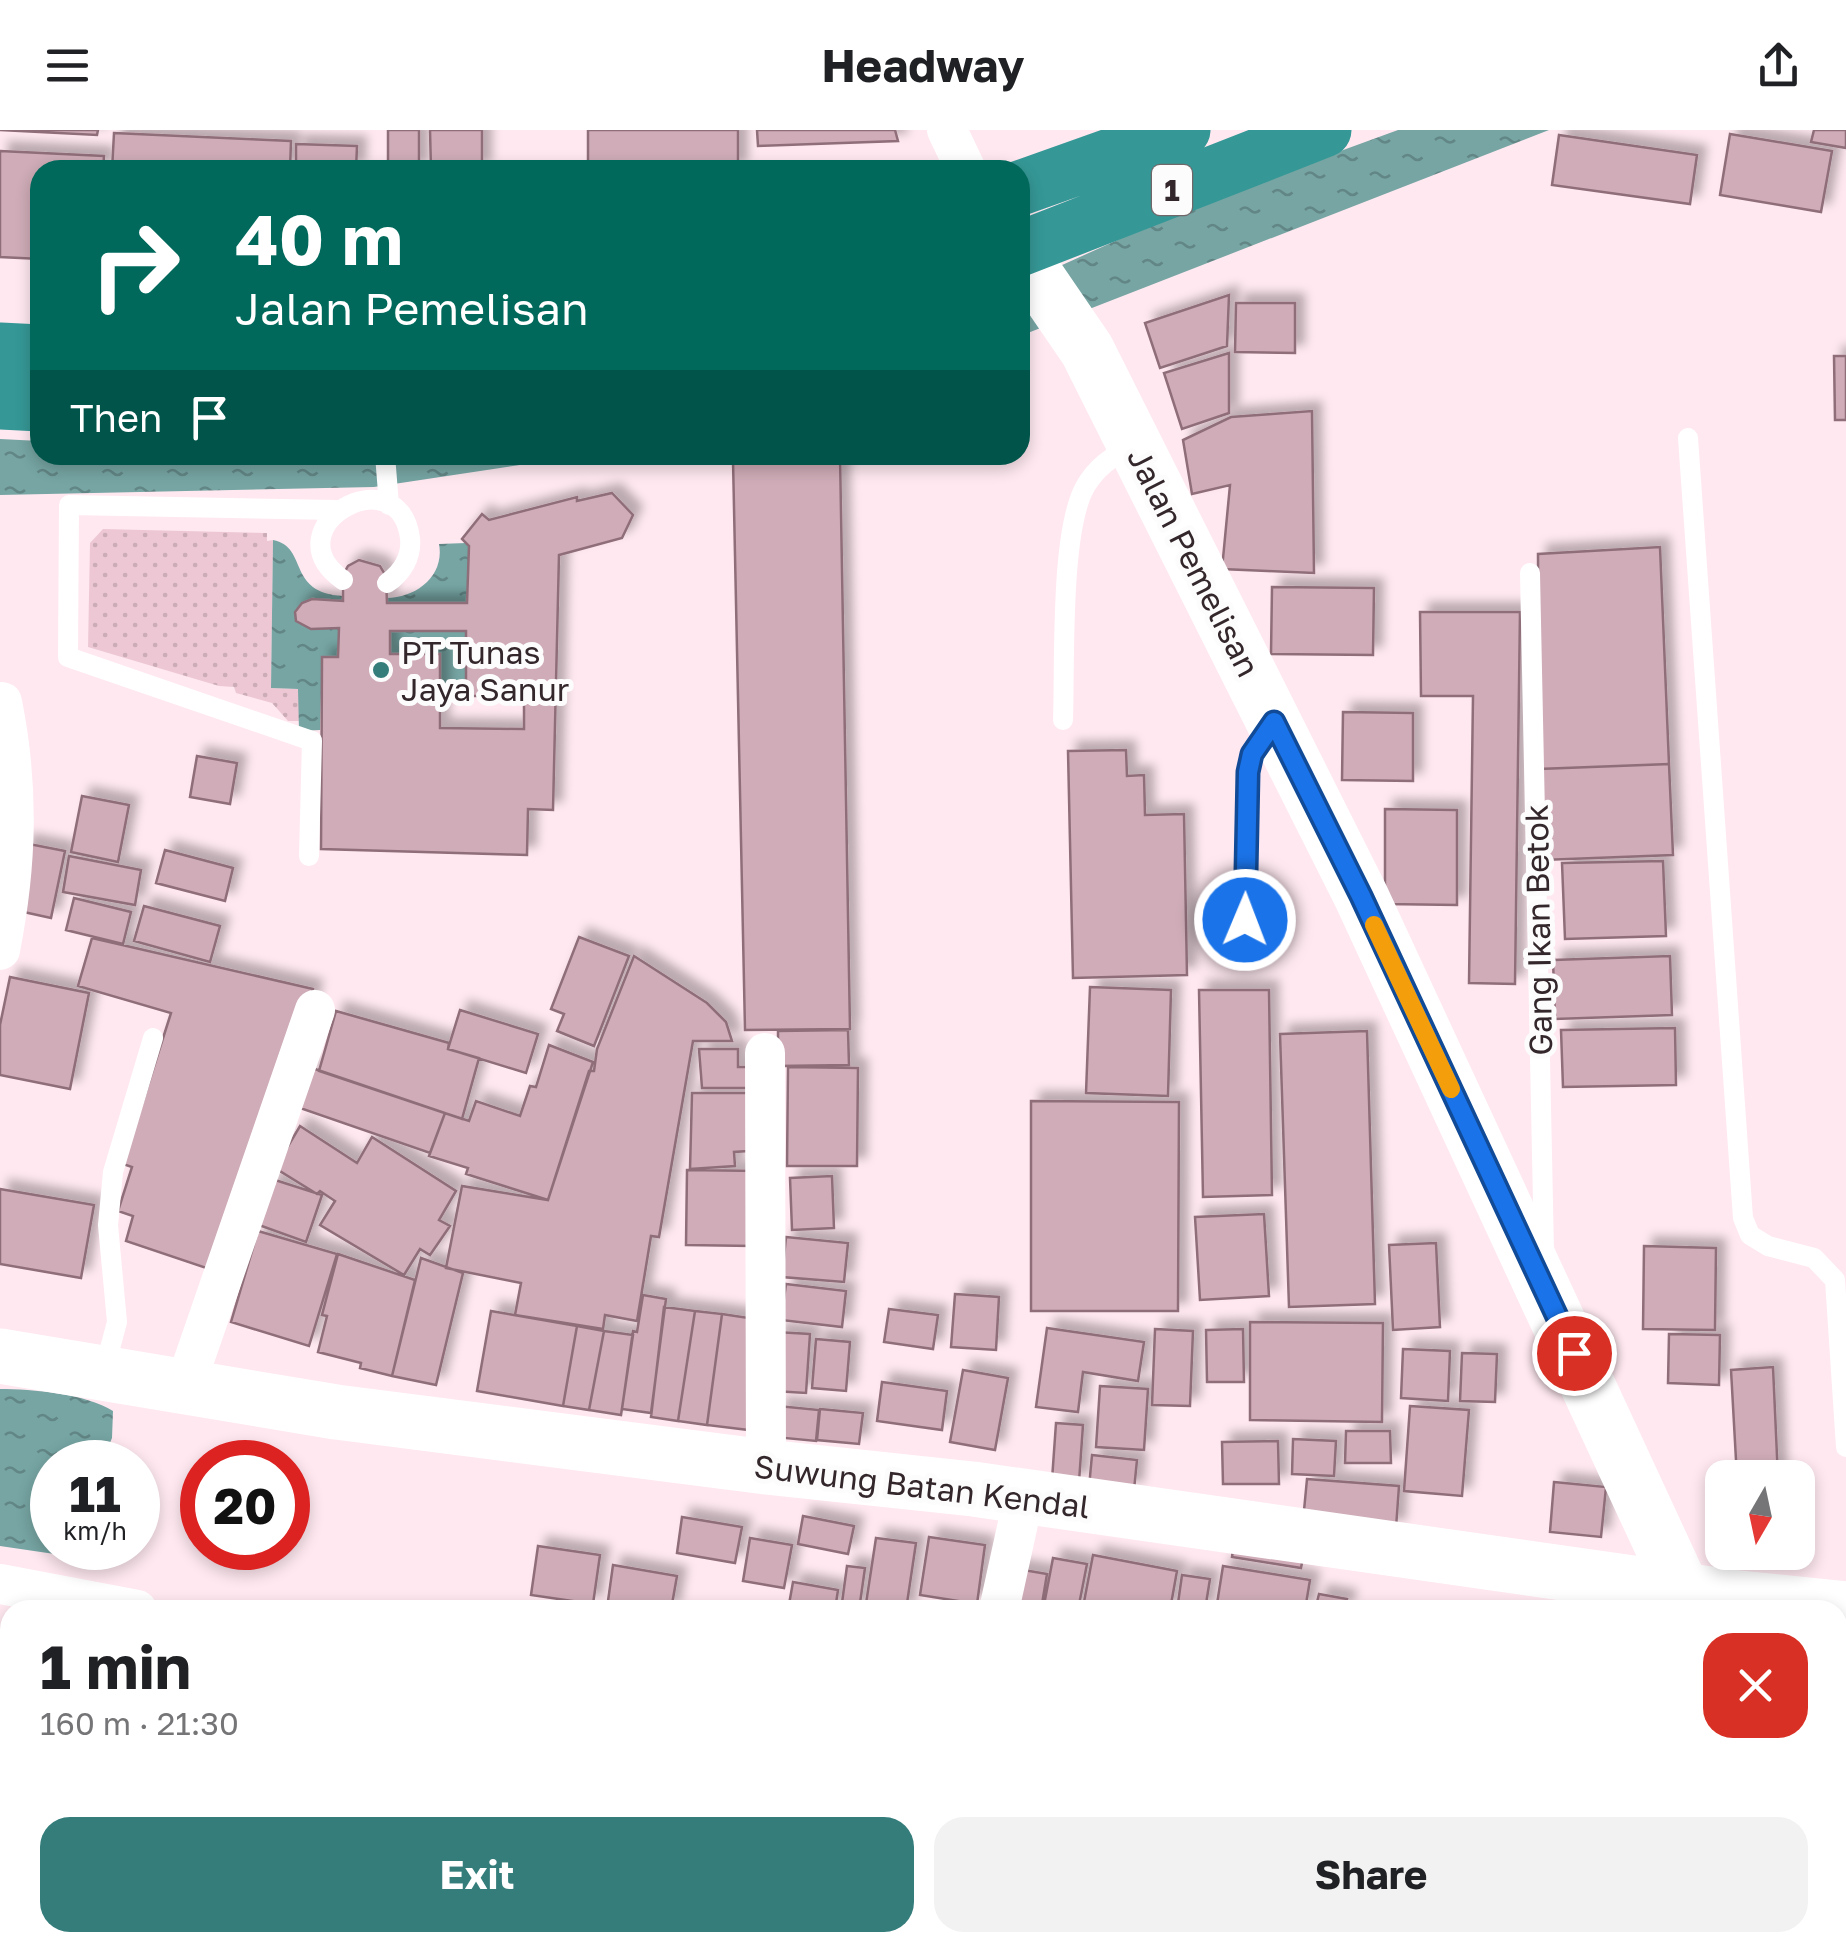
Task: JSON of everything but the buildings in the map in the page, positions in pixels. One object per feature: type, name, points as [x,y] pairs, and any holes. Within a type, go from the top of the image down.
[{"type":"highway","name":"1","points":[[1030,181],[1078,150],[1183,130]]},
{"type":"highway","name":"1","points":[[1030,253],[1324,130]]},
{"type":"highway","points":[[0,350],[30,352]]},
{"type":"highway","points":[[0,402],[30,404]]},
{"type":"street","points":[[947,130],[961,160]]},
{"type":"street","name":"Jalan Pemelisan","points":[[1030,265],[1086,350],[1136,446],[1361,896],[1545,1288],[1714,1598]]},
{"type":"street","points":[[0,950],[14,841],[16,790],[2,702]]},
{"type":"street","points":[[185,1386],[315,1010]]},
{"type":"street","points":[[765,1054],[766,1468]]},
{"type":"street","name":"Suwung Batan Kendal","points":[[0,1356],[336,1412],[766,1468],[1024,1496],[1714,1598]]},
{"type":"street","points":[[1001,1600],[1024,1496]]},
{"type":"street","points":[[0,1584],[35,1600]]},
{"type":"lane","points":[[1688,438],[1743,1218],[1750,1235],[1768,1246],[1814,1258],[1835,1280],[1846,1447]]},
{"type":"lane","points":[[1063,720],[1071,523],[1086,486],[1112,456],[1136,446]]},
{"type":"lane","points":[[386,465],[389,506]]},
{"type":"lane","points":[[344,580],[326,563],[323,534],[337,510],[363,499],[389,506],[401,515],[411,543],[402,570],[386,583]]},
{"type":"lane","points":[[310,856],[312,740],[68,657],[69,506],[337,510]]},
{"type":"lane","name":"Gang Ikan Betok","points":[[1530,573],[1545,1288]]},
{"type":"lane","points":[[1245,920],[1248,772],[1252,754],[1274,722]]},
{"type":"lane","points":[[104,1373],[116,1322],[108,1225],[113,1172],[154,1038]]},
{"type":"shaded area","points":[[103,529],[267,533],[267,541],[273,540],[271,688],[299,689],[299,721],[288,721],[272,703],[236,693],[234,687],[88,647],[90,543]]},
{"type":"water","points":[[1398,130],[1549,130],[1030,332],[1030,279],[1204,201]]},
{"type":"water","points":[[0,439],[30,440],[30,465],[520,465],[374,487],[0,495]]},
{"type":"water","points":[[273,540],[291,551],[313,587],[343,596],[343,601],[310,601],[295,612],[296,621],[311,629],[339,628],[338,657],[322,657],[320,730],[299,731],[298,689],[271,688]]},
{"type":"water","points":[[466,543],[467,603],[387,603],[387,598],[408,594],[426,583],[437,566],[439,544]]},
{"type":"water","points":[[390,631],[466,631],[466,684],[440,684],[440,654],[390,654]]},
{"type":"water","points":[[0,1389],[74,1397],[113,1411],[111,1440],[30,1440],[30,1550],[0,1546]]},
{"type":"slow traffic","points":[[1374,925],[1451,1089]]},
{"type":"place","name":"PT Tunas Jaya Sanur","points":[[381,670]]},
{"type":"route","points":[[1245,920],[1248,772],[1252,754],[1274,722],[1361,896],[1574,1353]]}]
